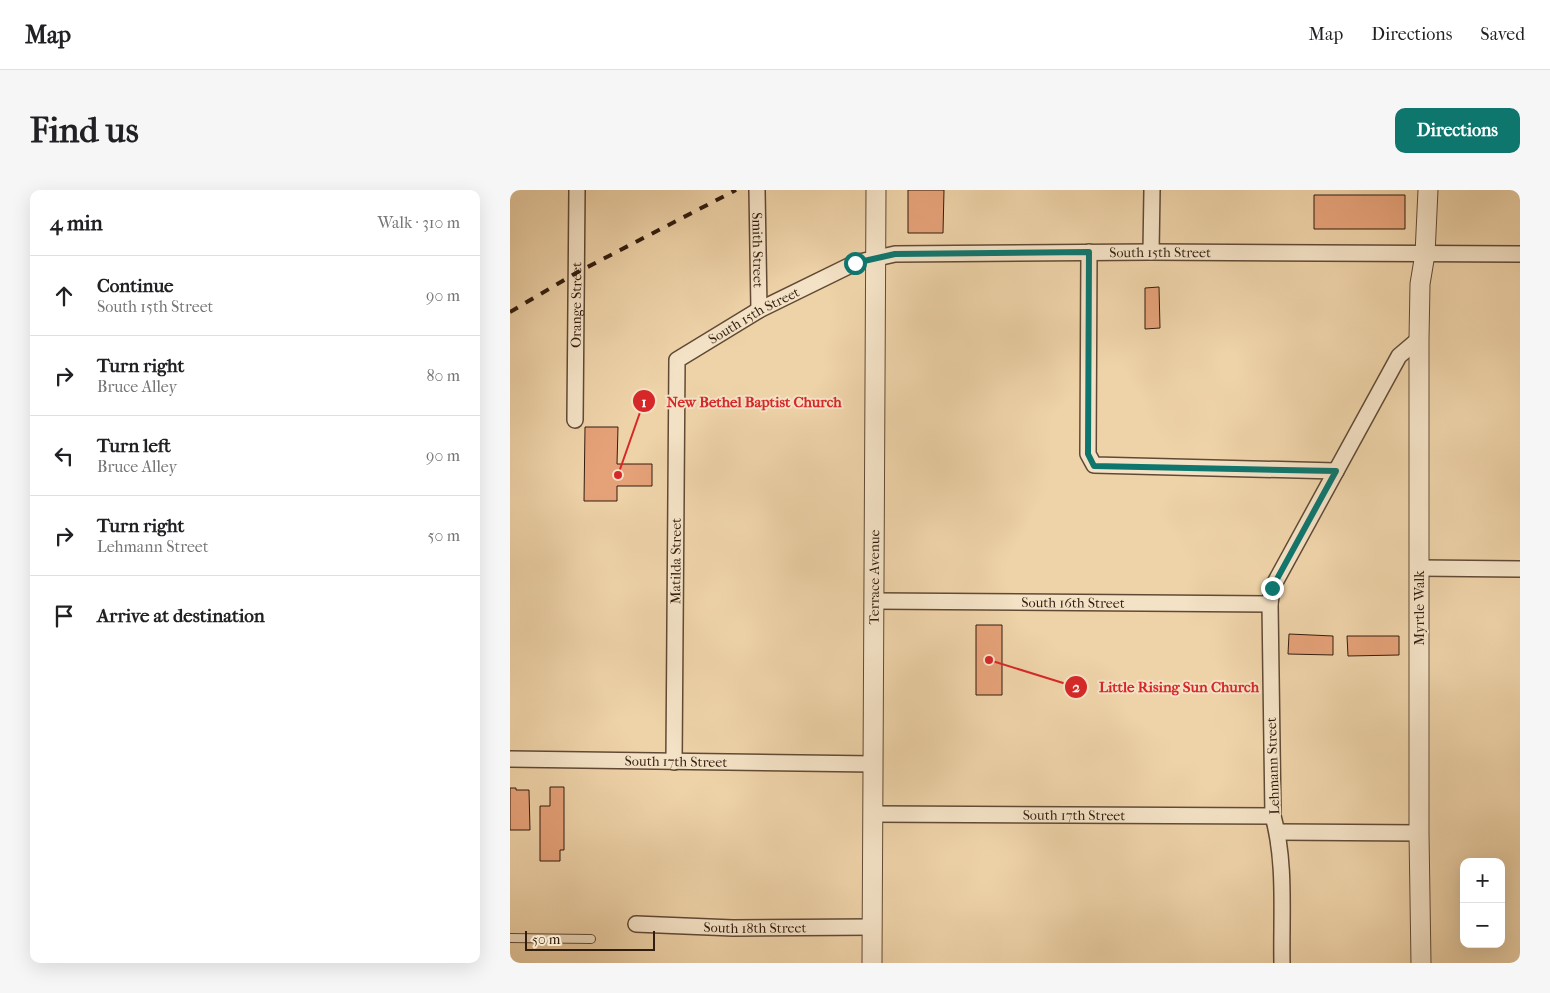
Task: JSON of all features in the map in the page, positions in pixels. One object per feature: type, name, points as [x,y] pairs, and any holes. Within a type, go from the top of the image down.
[{"type":"street","name":"Orange Street","points":[[575,420],[577,190]]},
{"type":"street","name":"Smith Street","points":[[757,190],[759,310]]},
{"type":"street","name":"Terrace Avenue","points":[[872,963],[876,190]]},
{"type":"street","points":[[1151,252],[1152,190]]},
{"type":"street","name":"Myrtle Walk","points":[[1421,963],[1418,339],[1420,284],[1425,254],[1428,190]]},
{"type":"street","name":"South 15th Street","points":[[677,360],[759,310],[855,263],[895,254],[1089,252],[1520,254]]},
{"type":"street","points":[[1089,252],[1088,454],[1094,466],[1336,471]]},
{"type":"street","name":"Lehmann Street","points":[[1282,963],[1281,866],[1278,832],[1274,816],[1270,604],[1272,588],[1399,356],[1418,339]]},
{"type":"street","name":"Matilda Street","points":[[674,762],[677,360]]},
{"type":"street","points":[[1419,568],[1520,569]]},
{"type":"street","name":"South 16th Street","points":[[875,601],[1270,604]]},
{"type":"street","name":"South 17th Street","points":[[510,760],[874,764]]},
{"type":"street","name":"South 17th Street","points":[[874,814],[1274,816]]},
{"type":"street","points":[[1278,832],[1419,833]]},
{"type":"street","name":"South 18th Street","points":[[636,924],[733,928],[872,926]]},
{"type":"lane","points":[[510,938],[591,939]]},
{"type":"building","points":[[908,190],[944,190],[943,233],[908,233]]},
{"type":"building","points":[[1314,195],[1405,195],[1405,229],[1314,229]]},
{"type":"building","points":[[1159,287],[1160,328],[1145,329],[1145,288]]},
{"type":"building","points":[[585,427],[618,427],[617,464],[652,464],[652,486],[617,486],[617,501],[584,501]]},
{"type":"building","points":[[976,625],[1002,625],[1002,695],[976,695]]},
{"type":"building","points":[[1289,634],[1333,636],[1333,655],[1288,654]]},
{"type":"building","points":[[1347,636],[1399,636],[1399,655],[1348,656]]},
{"type":"building","points":[[550,787],[564,787],[564,850],[560,850],[560,861],[540,861],[540,806],[550,806]]},
{"type":"building","points":[[510,788],[529,790],[530,830],[510,830]]},
{"type":"railway","points":[[510,312],[576,273],[736,190]]},
{"type":"place","name":"New Bethel Baptist Church","points":[[618,475]]},
{"type":"place","name":"Little Rising Sun Church","points":[[989,660]]},
{"type":"route","points":[[855,263],[895,254],[1089,252],[1088,454],[1094,466],[1336,471],[1272,588]]}]
